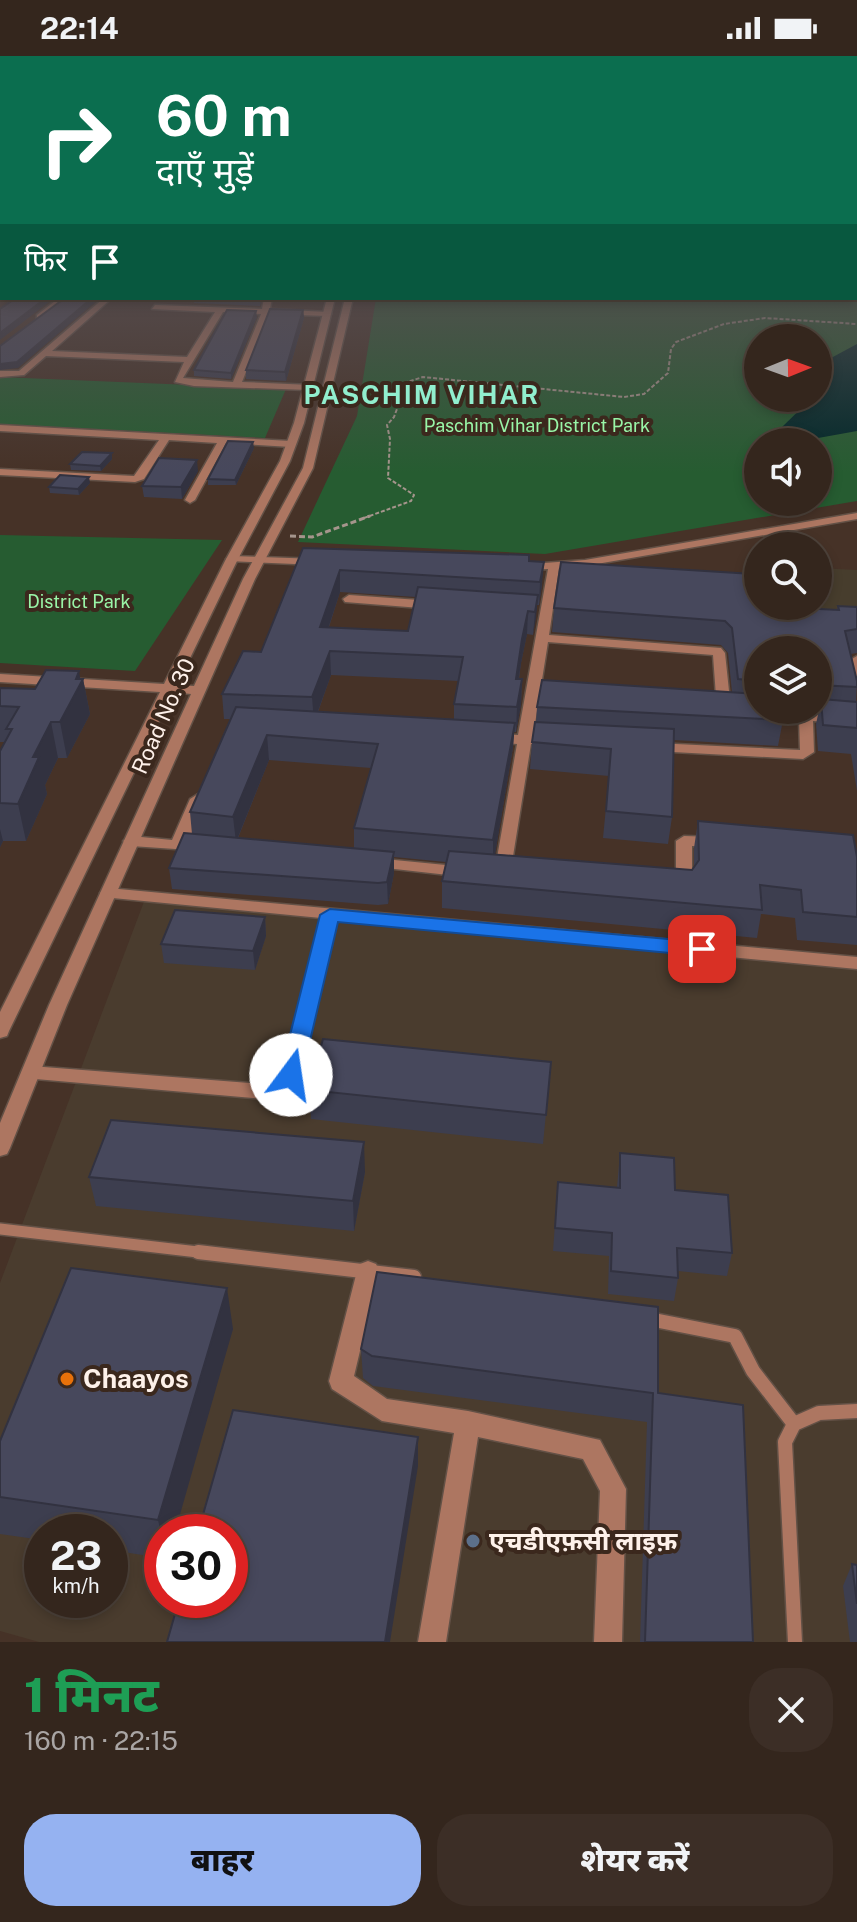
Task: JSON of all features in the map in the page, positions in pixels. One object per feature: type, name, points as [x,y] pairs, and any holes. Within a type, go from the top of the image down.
[{"type":"street","points":[[0,374],[21,373],[77,325]]},
{"type":"street","points":[[211,325],[178,377],[182,382],[308,387]]},
{"type":"street","points":[[236,385],[260,325]]},
{"type":"street","name":"Road No. 30","points":[[0,1031],[291,444],[324,325]]},
{"type":"street","name":"Road No. 30","points":[[0,1148],[108,893],[199,690],[259,560],[308,468],[342,325]]},
{"type":"street","points":[[45,353],[189,360]]},
{"type":"street","points":[[0,428],[291,444]]},
{"type":"street","points":[[0,472],[135,479],[140,477],[166,437]]},
{"type":"street","points":[[190,500],[223,440]]},
{"type":"street","points":[[509,568],[554,566],[857,516]]},
{"type":"street","points":[[232,559],[334,563]]},
{"type":"street","points":[[363,862],[510,876],[525,740],[539,697],[542,638],[539,611],[554,566]]},
{"type":"street","points":[[349,599],[440,605]]},
{"type":"street","points":[[542,638],[716,651],[719,653],[731,711],[744,712]]},
{"type":"street","points":[[857,660],[857,673]]},
{"type":"street","points":[[0,678],[199,690]]},
{"type":"street","points":[[832,718],[857,720]]},
{"type":"street","points":[[631,746],[803,755],[807,752],[806,724]]},
{"type":"street","points":[[478,737],[571,742]]},
{"type":"street","points":[[178,846],[202,788]]},
{"type":"street","points":[[131,841],[209,848]]},
{"type":"street","points":[[674,890],[684,888],[684,841],[736,843]]},
{"type":"street","points":[[108,893],[857,963]]},
{"type":"street","points":[[31,1073],[266,1092],[291,1075],[330,915]]},
{"type":"street","points":[[368,1271],[341,1381],[382,1410],[468,1423],[591,1449],[613,1489],[608,1642]]},
{"type":"street","points":[[432,1642],[468,1423]]},
{"type":"lane","points":[[0,1229],[436,1281]]},
{"type":"lane","points":[[638,1317],[735,1336],[753,1371],[794,1424]]},
{"type":"lane","points":[[795,1642],[785,1442],[794,1424],[819,1413],[857,1411]]},
{"type":"path","points":[[272,536],[312,537],[411,501],[414,495],[388,478],[390,439],[387,425],[394,417],[407,382],[423,377],[624,397],[644,394],[668,373],[671,349],[676,342],[720,325]]},
{"type":"shaded area","points":[[832,569],[857,570],[857,625],[781,620],[832,620]]},
{"type":"shaded area","points":[[145,899],[857,962],[857,1642],[39,1642],[0,1631],[0,1283]]},
{"type":"green space","name":"Paschim Vihar District Park","points":[[372,325],[744,325],[744,412],[832,412],[832,325],[857,325],[857,501],[832,505],[832,428],[744,428],[744,516],[769,516],[545,554],[298,542],[357,416]]},
{"type":"green space","points":[[0,377],[286,389],[265,438],[0,424]]},
{"type":"green space","name":"District Park","points":[[0,535],[222,540],[135,671],[0,663]]},
{"type":"water","points":[[857,344],[857,431],[832,436],[832,428],[782,428],[798,412],[832,412],[832,357]]},
{"type":"building","points":[[0,325],[10,325],[0,333]]},
{"type":"building","points":[[28,325],[60,325],[17,362],[0,364],[0,346]]},
{"type":"building","points":[[219,325],[250,325],[231,373],[194,370]]},
{"type":"building","points":[[264,325],[299,325],[285,372],[246,370]]},
{"type":"building","points":[[228,441],[253,442],[235,480],[208,479]]},
{"type":"building","points":[[82,452],[112,453],[100,466],[70,464]]},
{"type":"building","points":[[159,458],[197,460],[181,487],[142,486]]},
{"type":"building","points":[[60,475],[89,477],[78,489],[49,487]]},
{"type":"building","points":[[303,548],[529,555],[529,561],[544,562],[540,582],[340,570],[320,627],[408,631],[418,587],[538,595],[535,612],[528,611],[522,639],[516,679],[522,679],[517,707],[454,704],[463,657],[330,651],[312,697],[222,694],[243,651],[261,652]]},
{"type":"building","points":[[561,562],[744,573],[744,620],[832,620],[832,610],[839,610],[838,606],[857,607],[857,629],[845,631],[857,687],[832,686],[832,636],[744,636],[744,680],[738,679],[732,628],[725,621],[554,608]]},
{"type":"building","points":[[46,670],[79,671],[76,679],[83,679],[60,722],[51,722],[33,757],[39,757],[18,804],[0,803],[0,751],[12,729],[6,729],[19,707],[0,706],[0,688],[35,689]]},
{"type":"building","points":[[542,680],[744,693],[744,718],[537,707]]},
{"type":"building","points":[[832,700],[857,702],[857,728],[823,725],[832,724]]},
{"type":"building","points":[[236,707],[515,723],[493,840],[354,828],[378,744],[267,735],[233,817],[190,812]]},
{"type":"building","points":[[535,722],[674,729],[672,817],[606,811],[611,749],[532,742]]},
{"type":"building","points":[[698,821],[853,835],[857,857],[857,917],[803,912],[801,890],[760,885],[762,910],[442,881],[449,851],[692,870],[699,860]]},
{"type":"building","points":[[184,833],[394,852],[387,882],[378,883],[169,868]]},
{"type":"building","points":[[175,910],[265,917],[253,951],[161,944]]},
{"type":"building","points":[[323,1039],[551,1062],[546,1115],[309,1090]]},
{"type":"building","points":[[111,1120],[364,1142],[353,1201],[89,1177]]},
{"type":"building","points":[[620,1153],[674,1158],[675,1190],[728,1195],[732,1253],[677,1248],[678,1278],[611,1271],[612,1233],[555,1228],[558,1182],[620,1188]]},
{"type":"building","points":[[71,1268],[227,1288],[160,1514],[144,1514],[144,1518],[0,1497],[0,1441]]},
{"type":"building","points":[[377,1272],[658,1307],[658,1393],[743,1405],[753,1642],[645,1642],[653,1393],[372,1356],[361,1349]]},
{"type":"building","points":[[233,1410],[418,1437],[385,1642],[167,1642],[174,1618],[248,1618],[248,1514],[203,1514]]},
{"type":"building","points":[[852,1564],[857,1565],[857,1604]]},
{"type":"place","name":"Chaayos","points":[[67,1379]]},
{"type":"place","name":"एचडीएफ़सी लाइफ़","points":[[473,1541]]},
{"type":"district","name":"PASCHIM VIHAR","points":[[422,395]]},
{"type":"route","points":[[291,1075],[330,915],[702,949]]}]
